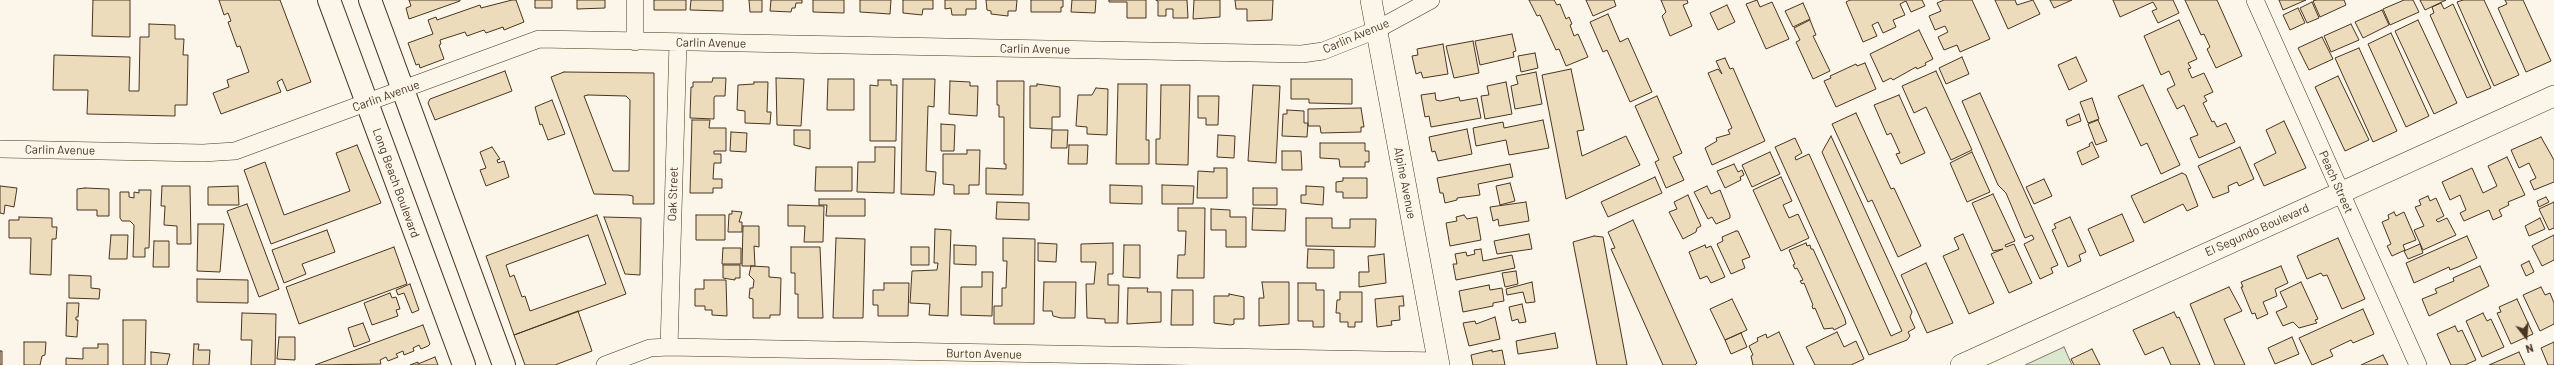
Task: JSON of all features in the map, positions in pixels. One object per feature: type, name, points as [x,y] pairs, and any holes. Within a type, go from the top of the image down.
[{"type":"main road","name":"Long Beach Boulevard","points":[[330,0],[464,365]]},
{"type":"main road","points":[[370,0],[404,89],[504,365]]},
{"type":"street","points":[[635,0],[635,42]]},
{"type":"street","name":"Alpine Avenue","points":[[1371,0],[1439,363]]},
{"type":"street","name":"Carlin Avenue","points":[[0,149],[203,153],[235,151],[539,39],[1302,54],[1323,50],[1376,30],[1431,0]]},
{"type":"street","name":"Peach Street","points":[[2255,0],[2418,365]]},
{"type":"street","name":"Oak Street","points":[[669,346],[678,42]]},
{"type":"street","name":"El Segundo Boulevard","points":[[1961,365],[2554,96]]},
{"type":"street","name":"Burton Avenue","points":[[605,365],[650,348],[669,346],[1439,363]]},
{"type":"green space","points":[[2064,347],[2072,365],[2025,365]]},
{"type":"building","points":[[93,0],[130,0],[130,37],[92,36]]},
{"type":"building","points":[[219,0],[280,0],[311,82],[287,91],[282,79],[277,82],[281,92],[221,114],[213,93],[229,87],[227,80],[249,72],[240,46],[237,47],[228,22],[231,21],[228,13],[224,15]]},
{"type":"building","points":[[409,0],[460,1],[409,19],[406,8],[411,6]]},
{"type":"building","points":[[516,0],[524,22],[504,30],[503,27],[486,33],[484,30],[467,36],[465,32],[440,40],[441,44],[439,45],[444,59],[420,68],[419,64],[416,65],[408,43],[433,34],[428,20],[436,17],[437,20],[480,5],[481,8]]},
{"type":"building","points":[[535,0],[552,0],[552,8],[535,8]]},
{"type":"building","points":[[577,0],[605,0],[605,8],[577,9]]},
{"type":"building","points":[[654,0],[686,0],[686,10],[654,10]]},
{"type":"building","points":[[691,0],[723,0],[723,11],[690,10]]},
{"type":"building","points":[[749,0],[762,0],[762,12],[750,12]]},
{"type":"building","points":[[771,0],[802,0],[802,3],[796,3],[795,8],[792,8],[791,12],[770,11]]},
{"type":"building","points":[[813,0],[844,0],[844,13],[813,12]]},
{"type":"building","points":[[860,0],[891,0],[890,14],[860,12]]},
{"type":"building","points":[[903,0],[933,0],[933,9],[923,9],[922,15],[903,13]]},
{"type":"building","points":[[945,0],[976,0],[976,9],[966,9],[966,15],[952,15],[951,8],[945,9]]},
{"type":"building","points":[[986,0],[1017,0],[1016,11],[1008,11],[1008,16],[991,14],[991,11],[987,10]]},
{"type":"building","points":[[1031,0],[1063,0],[1063,7],[1061,7],[1061,12],[1031,12]]},
{"type":"building","points":[[1072,0],[1096,0],[1095,13],[1071,12]]},
{"type":"building","points":[[1109,0],[1146,0],[1146,18],[1127,18],[1127,2],[1109,2]]},
{"type":"building","points":[[1156,0],[1187,0],[1188,18],[1173,18],[1173,9],[1166,9],[1166,16],[1158,16],[1158,1]]},
{"type":"building","points":[[1194,0],[1220,0],[1220,17],[1193,19]]},
{"type":"building","points":[[1235,0],[1273,0],[1272,20],[1247,21],[1247,9],[1236,9]]},
{"type":"building","points":[[1529,0],[1554,0],[1557,5],[1560,4],[1566,19],[1569,17],[1574,36],[1578,34],[1588,57],[1566,66],[1559,49],[1556,50],[1540,15],[1537,16]]},
{"type":"building","points":[[1586,0],[1614,0],[1616,6],[1593,16]]},
{"type":"building","points":[[1661,0],[1687,0],[1688,3],[1683,5],[1692,26],[1670,36],[1662,16],[1666,12]]},
{"type":"building","points":[[1757,0],[1760,7],[1772,2],[1789,39],[1766,49],[1746,4]]},
{"type":"building","points":[[1850,0],[1922,0],[1925,6],[1911,12],[1906,1],[1900,4],[1905,15],[1893,20],[1896,27],[1883,33],[1878,22],[1872,25],[1877,36],[1863,42],[1846,2]]},
{"type":"building","points":[[1944,0],[1972,0],[1990,39],[1960,52],[1957,45],[1944,50],[1938,37],[1948,32],[1945,26],[1935,30],[1929,16],[1941,11],[1937,3]]},
{"type":"building","points":[[1995,0],[2015,0],[2017,5],[2033,0],[2040,14],[2008,29]]},
{"type":"building","points":[[2050,0],[2072,0],[2054,8]]},
{"type":"building","points":[[2113,0],[2173,0],[2179,13],[2158,23],[2152,11],[2157,9],[2153,2],[2120,17]]},
{"type":"building","points":[[2185,0],[2217,0],[2242,56],[2216,68],[2207,49],[2210,47],[2204,34],[2201,35]]},
{"type":"building","points":[[2279,0],[2306,0],[2283,10]]},
{"type":"building","points":[[2344,0],[2346,5],[2320,17],[2313,1]]},
{"type":"building","points":[[2404,0],[2413,0],[2419,12],[2390,25],[2383,9]]},
{"type":"building","points":[[2420,0],[2446,0],[2425,10]]},
{"type":"building","points":[[2463,0],[2484,0],[2519,75],[2494,86],[2457,2]]},
{"type":"building","points":[[2505,0],[2523,0],[2551,61],[2526,72],[2498,8],[2507,4]]},
{"type":"building","points":[[2312,2],[2319,18],[2307,23],[2300,8]]},
{"type":"building","points":[[1803,3],[1810,19],[1793,27],[1785,11]]},
{"type":"building","points":[[2441,3],[2444,9],[2453,4],[2491,88],[2467,98],[2430,15],[2434,13],[2432,7]]},
{"type":"building","points":[[1727,5],[1735,22],[1718,30],[1710,13]]},
{"type":"building","points":[[2298,8],[2305,23],[2290,30],[2283,15]]},
{"type":"building","points":[[2382,10],[2389,25],[2363,38],[2355,22]]},
{"type":"building","points":[[1608,14],[1620,42],[1628,38],[1652,92],[1630,102],[1607,50],[1603,52],[1590,22]]},
{"type":"building","points":[[1810,20],[1816,35],[1813,36],[1830,71],[1813,79],[1796,42],[1800,40],[1794,28]]},
{"type":"building","points":[[2179,20],[2197,59],[2188,63],[2191,68],[2188,69],[2192,78],[2204,73],[2213,92],[2204,96],[2207,101],[2203,103],[2212,122],[2214,121],[2217,127],[2226,123],[2235,142],[2199,158],[2190,138],[2198,135],[2184,105],[2177,109],[2167,89],[2175,85],[2169,71],[2161,75],[2144,36]]},
{"type":"building","points":[[2418,20],[2457,103],[2434,114],[2395,31]]},
{"type":"building","points":[[149,24],[175,25],[175,39],[184,39],[183,55],[188,55],[187,105],[175,105],[175,116],[87,114],[88,90],[53,90],[54,55],[130,57],[129,91],[139,91],[140,37],[149,37]]},
{"type":"building","points":[[2351,24],[2359,40],[2331,52],[2324,36]]},
{"type":"building","points":[[1919,30],[1933,59],[1925,63],[1926,65],[1917,69],[1916,67],[1893,80],[1891,78],[1883,82],[1870,54]]},
{"type":"building","points":[[2391,33],[2429,116],[2406,127],[2368,44]]},
{"type":"building","points":[[1512,34],[1516,51],[1513,52],[1514,57],[1480,65],[1475,41]]},
{"type":"building","points":[[2322,37],[2333,59],[2309,70],[2298,48]]},
{"type":"building","points":[[1473,41],[1479,73],[1454,78],[1446,46]]},
{"type":"building","points":[[1443,44],[1448,74],[1423,78],[1421,72],[1416,74],[1412,56],[1418,55],[1417,49]]},
{"type":"building","points":[[2359,48],[2397,131],[2373,142],[2335,58]]},
{"type":"building","points":[[1535,53],[1538,68],[1521,72],[1518,56]]},
{"type":"building","points":[[1962,57],[1969,74],[1946,84],[1939,68]]},
{"type":"building","points":[[2076,57],[2087,81],[2069,90],[2058,65]]},
{"type":"building","points":[[1725,58],[1730,69],[1733,68],[1765,141],[1712,165],[1705,148],[1717,141],[1716,138],[1730,134],[1728,130],[1732,128],[1708,73],[1718,69],[1722,74],[1716,61]]},
{"type":"building","points":[[1865,63],[1876,89],[1836,107],[1824,81],[1831,78],[1830,76],[1856,64],[1857,66]]},
{"type":"building","points":[[1571,69],[1584,130],[1577,131],[1582,156],[1626,136],[1640,165],[1566,199],[1542,75]]},
{"type":"building","points":[[505,71],[512,91],[435,120],[428,103],[430,99]]},
{"type":"building","points":[[1936,71],[1972,150],[1951,160],[1926,107],[1914,113],[1902,86]]},
{"type":"building","points":[[564,72],[654,73],[654,204],[633,204],[633,196],[628,195],[594,194],[551,77]],"holes":[[[584,96],[626,96],[630,100],[629,171],[613,171]]]},
{"type":"building","points":[[1536,72],[1542,104],[1515,109],[1511,86],[1518,84],[1516,76]]},
{"type":"building","points":[[2338,76],[2369,140],[2345,151],[2315,87]]},
{"type":"building","points":[[713,78],[726,78],[725,96],[715,96],[714,98],[714,119],[690,118],[691,87],[693,87],[693,82],[712,82]]},
{"type":"building","points":[[776,78],[804,79],[801,126],[777,125]]},
{"type":"building","points":[[828,79],[854,79],[854,110],[827,110]]},
{"type":"building","points":[[903,79],[935,79],[934,107],[928,106],[926,171],[936,172],[934,195],[901,194]]},
{"type":"building","points":[[1291,79],[1352,79],[1352,104],[1309,103],[1309,99],[1291,99]]},
{"type":"building","points":[[878,80],[891,80],[891,85],[897,85],[896,141],[870,141],[870,85],[878,86]]},
{"type":"building","points":[[950,81],[970,82],[970,86],[978,86],[977,116],[949,114]]},
{"type":"building","points":[[997,81],[1024,81],[1023,195],[986,194],[986,168],[1006,169],[1006,164],[1004,164],[1004,117],[999,117],[999,105],[997,105]]},
{"type":"building","points":[[754,82],[768,82],[767,112],[771,112],[770,124],[745,123],[745,111],[737,110],[738,85],[754,84]]},
{"type":"building","points":[[1506,82],[1512,114],[1485,119],[1481,96],[1489,95],[1487,86]]},
{"type":"building","points":[[1037,84],[1060,87],[1060,117],[1052,117],[1052,129],[1030,128],[1030,86],[1037,86]]},
{"type":"building","points":[[1118,84],[1147,84],[1146,140],[1149,140],[1149,164],[1116,164]]},
{"type":"building","points":[[1161,85],[1190,85],[1188,165],[1156,164],[1156,139],[1160,139]]},
{"type":"building","points":[[1253,85],[1280,86],[1276,163],[1248,161]]},
{"type":"building","points":[[2143,85],[2180,165],[2161,174],[2147,143],[2141,146],[2118,96]]},
{"type":"building","points":[[1096,88],[1108,89],[1107,135],[1087,134],[1087,127],[1076,126],[1078,95],[1092,95]]},
{"type":"building","points":[[1435,93],[1436,100],[1440,101],[1459,97],[1460,101],[1477,98],[1481,118],[1431,127],[1429,116],[1425,117],[1421,95]]},
{"type":"building","points":[[1980,93],[2058,265],[2051,268],[2053,273],[2040,279],[2024,244],[2034,239],[2032,235],[2025,238],[2006,193],[1998,185],[1962,101]]},
{"type":"building","points":[[1899,95],[1925,153],[1901,164],[1896,154],[1900,153],[1891,133],[1887,135],[1874,105]]},
{"type":"building","points":[[1198,96],[1219,96],[1218,125],[1206,125],[1206,118],[1198,118]]},
{"type":"building","points":[[1657,96],[1682,153],[1673,157],[1684,180],[1666,188],[1655,162],[1659,160],[1635,106]]},
{"type":"building","points":[[2092,98],[2099,119],[2088,123],[2080,102]]},
{"type":"building","points":[[552,100],[565,134],[548,140],[542,124],[540,125],[535,107]]},
{"type":"building","points":[[1361,108],[1364,127],[1361,127],[1361,132],[1321,133],[1320,126],[1308,126],[1308,109]]},
{"type":"building","points":[[1287,110],[1304,111],[1304,123],[1308,123],[1307,137],[1282,136],[1283,114],[1287,114]]},
{"type":"building","points":[[1856,113],[1891,189],[1894,188],[1921,246],[1898,257],[1872,200],[1868,202],[1832,124]]},
{"type":"building","points":[[2079,114],[2081,121],[2068,126],[2066,120]]},
{"type":"building","points":[[692,120],[710,120],[709,128],[726,128],[726,151],[714,151],[714,154],[721,154],[721,163],[714,163],[713,179],[722,179],[722,188],[713,188],[713,193],[690,193]]},
{"type":"building","points":[[1543,120],[1549,148],[1509,155],[1506,140],[1476,146],[1473,128],[1503,122],[1504,128]]},
{"type":"building","points":[[2098,120],[2107,141],[2096,145],[2088,124]]},
{"type":"building","points":[[2284,121],[2306,168],[2264,186],[2254,164],[2276,153],[2266,130]]},
{"type":"building","points":[[941,124],[955,125],[954,151],[941,151]]},
{"type":"building","points":[[1467,129],[1472,154],[1438,161],[1435,151],[1432,152],[1429,137]]},
{"type":"building","points":[[794,130],[810,130],[810,149],[794,145]]},
{"type":"building","points":[[1052,130],[1068,130],[1067,148],[1051,148]]},
{"type":"building","points":[[731,132],[747,133],[746,152],[730,151]]},
{"type":"building","points":[[1218,135],[1235,136],[1234,158],[1217,157]]},
{"type":"building","points":[[1831,136],[1912,312],[1910,317],[1915,328],[1908,332],[1910,336],[1907,340],[1869,355],[1775,147],[1795,138],[1802,153],[1795,157],[1796,160],[1809,154],[1891,336],[1902,331],[1822,152]]},
{"type":"building","points":[[2541,137],[2554,160],[2554,182],[2534,190],[2530,181],[2536,178],[2529,163],[2519,168],[2511,150]]},
{"type":"building","points":[[2092,142],[2099,157],[2082,165],[2077,152],[2090,146],[2089,144]]},
{"type":"building","points":[[1320,143],[1365,143],[1365,151],[1369,151],[1369,162],[1365,162],[1365,167],[1340,167],[1339,159],[1320,158]]},
{"type":"building","points":[[357,145],[381,203],[271,244],[244,170],[265,162],[284,215],[350,191],[336,153]]},
{"type":"building","points":[[1069,145],[1088,145],[1087,164],[1068,164]]},
{"type":"building","points":[[492,147],[500,159],[497,160],[498,163],[504,161],[509,177],[486,186],[480,170],[486,168],[480,152]]},
{"type":"building","points":[[875,147],[895,147],[894,193],[857,192],[858,162],[875,162]]},
{"type":"building","points":[[2240,147],[2254,179],[2239,186],[2237,182],[2228,186],[2229,192],[2213,198],[2198,166]]},
{"type":"building","points":[[967,150],[980,150],[979,185],[969,185],[969,194],[954,194],[954,185],[943,184],[943,154],[967,154]]},
{"type":"building","points":[[1282,151],[1301,151],[1302,170],[1282,170]]},
{"type":"building","points":[[1770,152],[1780,174],[1752,187],[1742,165]]},
{"type":"building","points":[[1972,152],[1990,192],[1967,202],[1950,163]]},
{"type":"building","points":[[2507,157],[2525,195],[2508,202],[2509,205],[2499,210],[2502,216],[2493,220],[2489,210],[2464,221],[2460,213],[2466,210],[2460,195],[2450,200],[2442,182],[2472,168],[2483,193],[2497,186],[2488,166]]},
{"type":"building","points":[[1510,164],[1513,177],[1478,184],[1480,195],[1457,198],[1457,200],[1445,203],[1443,193],[1440,193],[1437,178]]},
{"type":"building","points":[[1734,164],[1738,172],[1742,170],[1744,175],[1740,177],[1741,180],[1725,188],[1717,171]]},
{"type":"building","points":[[816,167],[852,167],[852,191],[815,191]]},
{"type":"building","points":[[1214,168],[1227,168],[1227,198],[1197,198],[1198,171],[1214,172]]},
{"type":"building","points":[[2182,173],[2186,175],[2198,206],[2187,211],[2183,204],[2144,223],[2131,196]]},
{"type":"building","points":[[1655,177],[1662,193],[1608,217],[1601,202]]},
{"type":"building","points":[[1781,177],[1792,201],[1783,205],[1789,218],[1798,214],[1809,238],[1781,251],[1753,190]]},
{"type":"building","points":[[1343,178],[1367,178],[1367,198],[1343,198],[1343,192],[1336,192],[1336,182],[1343,181]]},
{"type":"building","points":[[2044,179],[2052,196],[2034,204],[2026,187]]},
{"type":"building","points":[[1510,183],[1515,201],[1500,205],[1496,186]]},
{"type":"building","points":[[1110,185],[1142,186],[1142,204],[1110,203]]},
{"type":"building","points":[[1162,185],[1194,186],[1193,204],[1162,204]]},
{"type":"building","points":[[0,186],[17,188],[14,207],[5,205],[4,214],[0,213]]},
{"type":"building","points":[[162,186],[190,186],[191,244],[177,244],[177,226],[164,225],[165,206],[161,206]]},
{"type":"building","points":[[238,186],[239,205],[208,205],[208,187]]},
{"type":"building","points":[[1306,186],[1324,187],[1323,205],[1301,203],[1301,195],[1306,195]]},
{"type":"building","points":[[1707,186],[1711,194],[1720,190],[1730,218],[1716,224],[1712,217],[1708,219],[1694,192]]},
{"type":"building","points":[[1253,188],[1277,188],[1277,205],[1253,205]]},
{"type":"building","points":[[77,189],[109,189],[109,216],[97,216],[97,210],[77,210]]},
{"type":"building","points":[[139,190],[151,190],[149,248],[145,248],[145,257],[133,257],[134,225],[130,221],[122,221],[120,218],[120,192],[129,192],[129,197],[134,198],[134,192],[139,193]]},
{"type":"building","points":[[1993,194],[2015,241],[2005,245],[2006,247],[2014,244],[2032,283],[2009,293],[1991,254],[2003,249],[1993,251],[1972,203]]},
{"type":"building","points":[[1688,195],[1701,226],[1697,228],[1696,232],[1683,239],[1669,212],[1677,209],[1674,202]]},
{"type":"building","points":[[2428,196],[2430,201],[2436,198],[2444,216],[2436,220],[2438,222],[2447,218],[2456,235],[2423,250],[2414,230],[2424,226],[2415,207],[2421,205],[2419,200]]},
{"type":"building","points":[[2546,197],[2549,202],[2539,207],[2537,201]]},
{"type":"building","points":[[819,199],[865,199],[865,216],[826,216],[827,205],[819,205]]},
{"type":"building","points":[[997,202],[1029,203],[1029,220],[996,219]]},
{"type":"building","points":[[1526,202],[1529,221],[1499,226],[1498,219],[1493,221],[1490,207]]},
{"type":"building","points":[[2554,202],[2554,228],[2549,230],[2539,209]]},
{"type":"building","points":[[247,204],[279,289],[259,297],[227,211]]},
{"type":"building","points":[[788,205],[824,206],[823,242],[804,242],[805,226],[788,226]]},
{"type":"building","points":[[1178,208],[1205,208],[1204,278],[1177,278],[1178,255],[1185,255],[1186,231],[1178,231]]},
{"type":"building","points":[[1253,208],[1286,209],[1285,231],[1252,230]]},
{"type":"building","points":[[1211,209],[1230,210],[1230,217],[1246,217],[1246,247],[1226,247],[1226,230],[1211,230]]},
{"type":"building","points":[[732,211],[742,212],[739,222],[742,222],[742,232],[728,232],[729,214],[732,214]]},
{"type":"building","points":[[2394,212],[2396,216],[2404,212],[2416,240],[2403,245],[2405,250],[2392,256],[2387,246],[2391,244],[2382,222],[2389,219],[2388,215]]},
{"type":"building","points":[[2122,214],[2134,241],[2100,256],[2088,229]]},
{"type":"building","points":[[597,215],[626,294],[514,335],[486,256]],"holes":[[[588,235],[606,284],[530,311],[525,296],[522,297],[514,275],[510,277],[506,265]]]},
{"type":"building","points":[[696,215],[725,215],[725,240],[696,240]]},
{"type":"building","points":[[1464,215],[1467,219],[1477,217],[1481,240],[1450,246],[1446,223],[1457,221],[1456,217]]},
{"type":"building","points":[[19,217],[52,218],[52,227],[57,227],[56,239],[52,239],[51,275],[30,274],[31,238],[9,238],[9,220],[19,220]]},
{"type":"building","points":[[604,217],[641,218],[640,275],[625,274]]},
{"type":"building","points":[[2070,217],[2086,252],[2079,255],[2081,261],[2068,267],[2052,230],[2056,228],[2054,224]]},
{"type":"building","points":[[1306,218],[1332,218],[1332,228],[1350,228],[1350,219],[1376,219],[1375,247],[1306,246]]},
{"type":"building","points":[[2540,218],[2545,229],[2529,236],[2525,226]]},
{"type":"building","points":[[1633,220],[1697,363],[1695,365],[1663,365],[1611,249],[1615,248],[1608,232]]},
{"type":"building","points":[[198,224],[224,224],[220,272],[197,271]]},
{"type":"building","points":[[743,226],[759,226],[759,247],[754,246],[755,266],[742,266]]},
{"type":"building","points":[[935,229],[951,230],[948,316],[929,315],[930,304],[910,303],[912,271],[937,270],[938,263],[934,263]]},
{"type":"building","points":[[327,230],[335,252],[302,264],[306,274],[284,283],[272,250]]},
{"type":"building","points":[[1738,231],[1750,257],[1742,260],[1745,268],[1731,274],[1717,244],[1723,241],[1722,237]]},
{"type":"building","points":[[1529,234],[1532,249],[1497,254],[1494,241]]},
{"type":"building","points":[[1963,234],[1994,303],[1969,314],[1943,256],[1959,249],[1954,238]]},
{"type":"building","points":[[111,235],[128,235],[127,259],[109,259]]},
{"type":"building","points":[[2554,235],[2554,260],[2542,266],[2532,246]]},
{"type":"building","points":[[1594,236],[1603,237],[1627,365],[1597,365],[1573,242]]},
{"type":"building","points":[[2467,236],[2477,258],[2450,270],[2449,267],[2414,283],[2406,263]]},
{"type":"building","points":[[836,238],[865,239],[863,318],[833,318]]},
{"type":"building","points":[[1003,238],[1035,239],[1034,324],[994,324],[994,306],[1002,306],[1002,288],[1006,288],[1007,261],[1003,261]]},
{"type":"building","points":[[2338,238],[2365,299],[2342,309],[2327,275],[2323,276],[2321,273],[2307,279],[2297,256]]},
{"type":"building","points":[[154,241],[169,241],[169,267],[153,267]]},
{"type":"building","points":[[1038,243],[1057,244],[1056,262],[1038,261]]},
{"type":"building","points":[[1113,243],[1113,274],[1108,274],[1108,285],[1119,285],[1118,323],[1105,323],[1105,319],[1087,318],[1086,284],[1094,284],[1096,262],[1081,262],[1081,244]]},
{"type":"building","points":[[1806,243],[1807,246],[1810,245],[1811,249],[1813,249],[1845,319],[1846,324],[1834,330],[1833,328],[1824,329],[1815,308],[1813,309],[1813,305],[1804,283],[1802,284],[1800,281],[1803,280],[1797,268],[1795,269],[1793,265],[1795,264],[1789,250]]},
{"type":"building","points":[[2420,244],[2423,253],[2408,259],[2404,251]]},
{"type":"building","points":[[954,245],[976,246],[976,265],[954,264]]},
{"type":"building","points":[[1124,245],[1140,245],[1140,278],[1123,277]]},
{"type":"building","points":[[1705,245],[1706,248],[1711,246],[1725,277],[1711,283],[1707,276],[1700,279],[1689,252]]},
{"type":"building","points":[[394,247],[407,284],[299,324],[286,287]]},
{"type":"building","points":[[791,247],[820,247],[823,318],[798,318],[798,294],[795,294],[795,273],[791,273]]},
{"type":"building","points":[[911,247],[929,247],[929,265],[911,265]]},
{"type":"building","points":[[723,248],[741,248],[741,264],[722,264]]},
{"type":"building","points":[[1308,249],[1334,250],[1334,268],[1307,268]]},
{"type":"building","points":[[1481,249],[1483,261],[1512,255],[1515,268],[1456,280],[1453,264],[1457,264],[1455,254],[1466,252],[1467,256],[1475,254],[1474,250]]},
{"type":"building","points":[[1384,254],[1386,283],[1359,287],[1359,272],[1369,272],[1368,256]]},
{"type":"building","points":[[2529,261],[2534,272],[2526,276],[2521,265]]},
{"type":"building","points":[[1926,263],[1953,323],[1927,333],[1901,275]]},
{"type":"building","points":[[723,265],[740,265],[740,278],[735,278],[735,280],[723,278]]},
{"type":"building","points":[[751,266],[769,267],[769,277],[781,278],[780,315],[770,315],[770,318],[753,318],[753,299],[749,298],[750,288],[753,288],[754,280],[749,275]]},
{"type":"building","points":[[2281,266],[2288,283],[2275,289],[2277,296],[2263,302],[2268,314],[2257,319],[2255,313],[2252,314],[2241,287],[2243,287],[2241,282]]},
{"type":"building","points":[[2480,266],[2489,286],[2429,316],[2422,299],[2437,293],[2435,289],[2454,281],[2453,278]]},
{"type":"building","points":[[1516,271],[1518,284],[1505,287],[1502,273]]},
{"type":"building","points":[[982,272],[993,272],[992,316],[961,315],[961,287],[982,287]]},
{"type":"building","points":[[69,275],[91,276],[91,288],[100,289],[99,299],[69,298]]},
{"type":"building","points":[[197,279],[248,280],[248,303],[197,302]]},
{"type":"building","points":[[704,280],[726,280],[727,316],[712,315],[712,310],[705,310],[705,306],[695,306],[695,289],[704,289]]},
{"type":"building","points":[[1044,282],[1076,282],[1075,318],[1061,318],[1053,316],[1052,311],[1043,311]]},
{"type":"building","points":[[1262,282],[1289,282],[1289,324],[1259,326],[1259,298],[1264,298]]},
{"type":"building","points":[[1532,282],[1535,302],[1526,303],[1523,292],[1507,295],[1506,289]]},
{"type":"building","points":[[2301,282],[2318,319],[2315,320],[2317,323],[2299,328],[2293,322],[2283,326],[2276,312],[2287,307],[2280,292]]},
{"type":"building","points":[[884,283],[909,283],[908,316],[878,316],[878,305],[873,305],[873,290],[884,290]]},
{"type":"building","points":[[1298,283],[1316,283],[1316,290],[1324,290],[1324,327],[1313,327],[1313,321],[1298,321]]},
{"type":"building","points":[[410,284],[419,310],[412,313],[404,293],[398,295],[396,290]]},
{"type":"building","points":[[1489,285],[1490,290],[1502,288],[1504,301],[1493,303],[1493,306],[1463,312],[1459,291]]},
{"type":"building","points":[[2229,287],[2242,311],[2224,319],[2245,365],[2215,365],[2190,304]]},
{"type":"building","points":[[2541,287],[2545,295],[2550,293],[2554,303],[2554,324],[2540,331],[2523,295]]},
{"type":"building","points":[[1128,288],[1148,288],[1147,292],[1161,292],[1161,322],[1127,324]]},
{"type":"building","points":[[1172,290],[1193,290],[1193,325],[1171,325]]},
{"type":"building","points":[[1340,292],[1362,292],[1362,322],[1355,322],[1355,327],[1348,327],[1348,322],[1340,322],[1340,313],[1336,313],[1337,300],[1340,300]]},
{"type":"building","points":[[390,293],[392,298],[396,297],[400,309],[396,310],[398,316],[372,325],[364,303]]},
{"type":"building","points":[[1229,294],[1244,297],[1244,319],[1234,319],[1234,324],[1231,325],[1214,323],[1214,296],[1229,296]]},
{"type":"building","points":[[1403,296],[1404,306],[1399,306],[1400,320],[1391,321],[1392,325],[1377,327],[1375,299]]},
{"type":"building","points":[[1732,299],[1747,330],[1725,340],[1710,309]]},
{"type":"building","points":[[2517,299],[2533,334],[2511,344],[2497,313],[2501,312],[2499,307]]},
{"type":"building","points":[[67,303],[79,303],[78,317],[76,317],[76,320],[78,320],[77,337],[66,336]]},
{"type":"building","points":[[1522,304],[1526,322],[1519,323],[1518,319],[1512,321],[1509,307]]},
{"type":"building","points":[[2363,309],[2374,334],[2353,343],[2351,340],[2330,350],[2333,356],[2312,365],[2299,338]]},
{"type":"building","points":[[578,311],[592,351],[555,365],[525,365],[514,335]]},
{"type":"building","points":[[2174,312],[2177,318],[2179,317],[2200,365],[2171,365],[2163,347],[2145,355],[2133,330]]},
{"type":"building","points":[[242,313],[276,314],[275,365],[251,365],[252,340],[241,340]]},
{"type":"building","points":[[2483,313],[2487,321],[2491,319],[2504,347],[2482,357],[2466,321]]},
{"type":"building","points":[[1495,317],[1500,339],[1469,346],[1463,323],[1475,321],[1476,324]]},
{"type":"building","points":[[123,320],[146,320],[145,365],[123,365]]},
{"type":"building","points":[[363,323],[370,341],[354,347],[348,328]]},
{"type":"building","points":[[423,325],[430,344],[428,346],[421,349],[419,345],[413,348],[414,351],[404,355],[403,351],[396,354],[398,357],[388,361],[386,357],[380,360],[381,364],[315,365]]},
{"type":"building","points":[[2455,326],[2458,332],[2462,330],[2476,360],[2465,365],[2451,365],[2437,334]]},
{"type":"building","points":[[1779,332],[1794,365],[1753,365],[1751,356],[1753,355],[1749,346],[1758,341],[1757,338],[1766,334],[1767,338]]},
{"type":"building","points":[[1837,332],[1844,347],[1856,341],[1864,359],[1851,365],[1815,365],[1806,347]]},
{"type":"building","points":[[1555,333],[1558,348],[1518,354],[1516,341]]},
{"type":"building","points":[[1741,333],[1747,347],[1731,354],[1725,340]]},
{"type":"building","points":[[279,337],[295,337],[295,360],[277,359]]},
{"type":"building","points":[[2292,337],[2299,354],[2275,364],[2268,348]]},
{"type":"building","points":[[24,342],[46,342],[45,355],[42,356],[40,365],[24,365]]},
{"type":"building","points":[[2554,342],[2554,365],[2548,365],[2541,348]]},
{"type":"building","points":[[98,344],[108,344],[108,365],[66,365],[66,358],[83,359],[83,348],[98,348]]},
{"type":"building","points":[[194,344],[199,344],[198,350],[210,350],[209,365],[193,365]]},
{"type":"building","points":[[2092,349],[2100,365],[2074,365],[2071,359]]},
{"type":"building","points":[[1492,350],[1492,352],[1502,350],[1505,365],[1473,365],[1471,355]]},
{"type":"building","points":[[0,351],[2,351],[2,365],[0,365]]},
{"type":"building","points":[[151,352],[170,354],[167,365],[151,365]]},
{"type":"building","points":[[2519,352],[2525,365],[2489,365]]},
{"type":"building","points":[[2383,355],[2388,365],[2361,365]]},
{"type":"building","points":[[435,357],[438,365],[410,365],[418,362],[418,364]]}]
